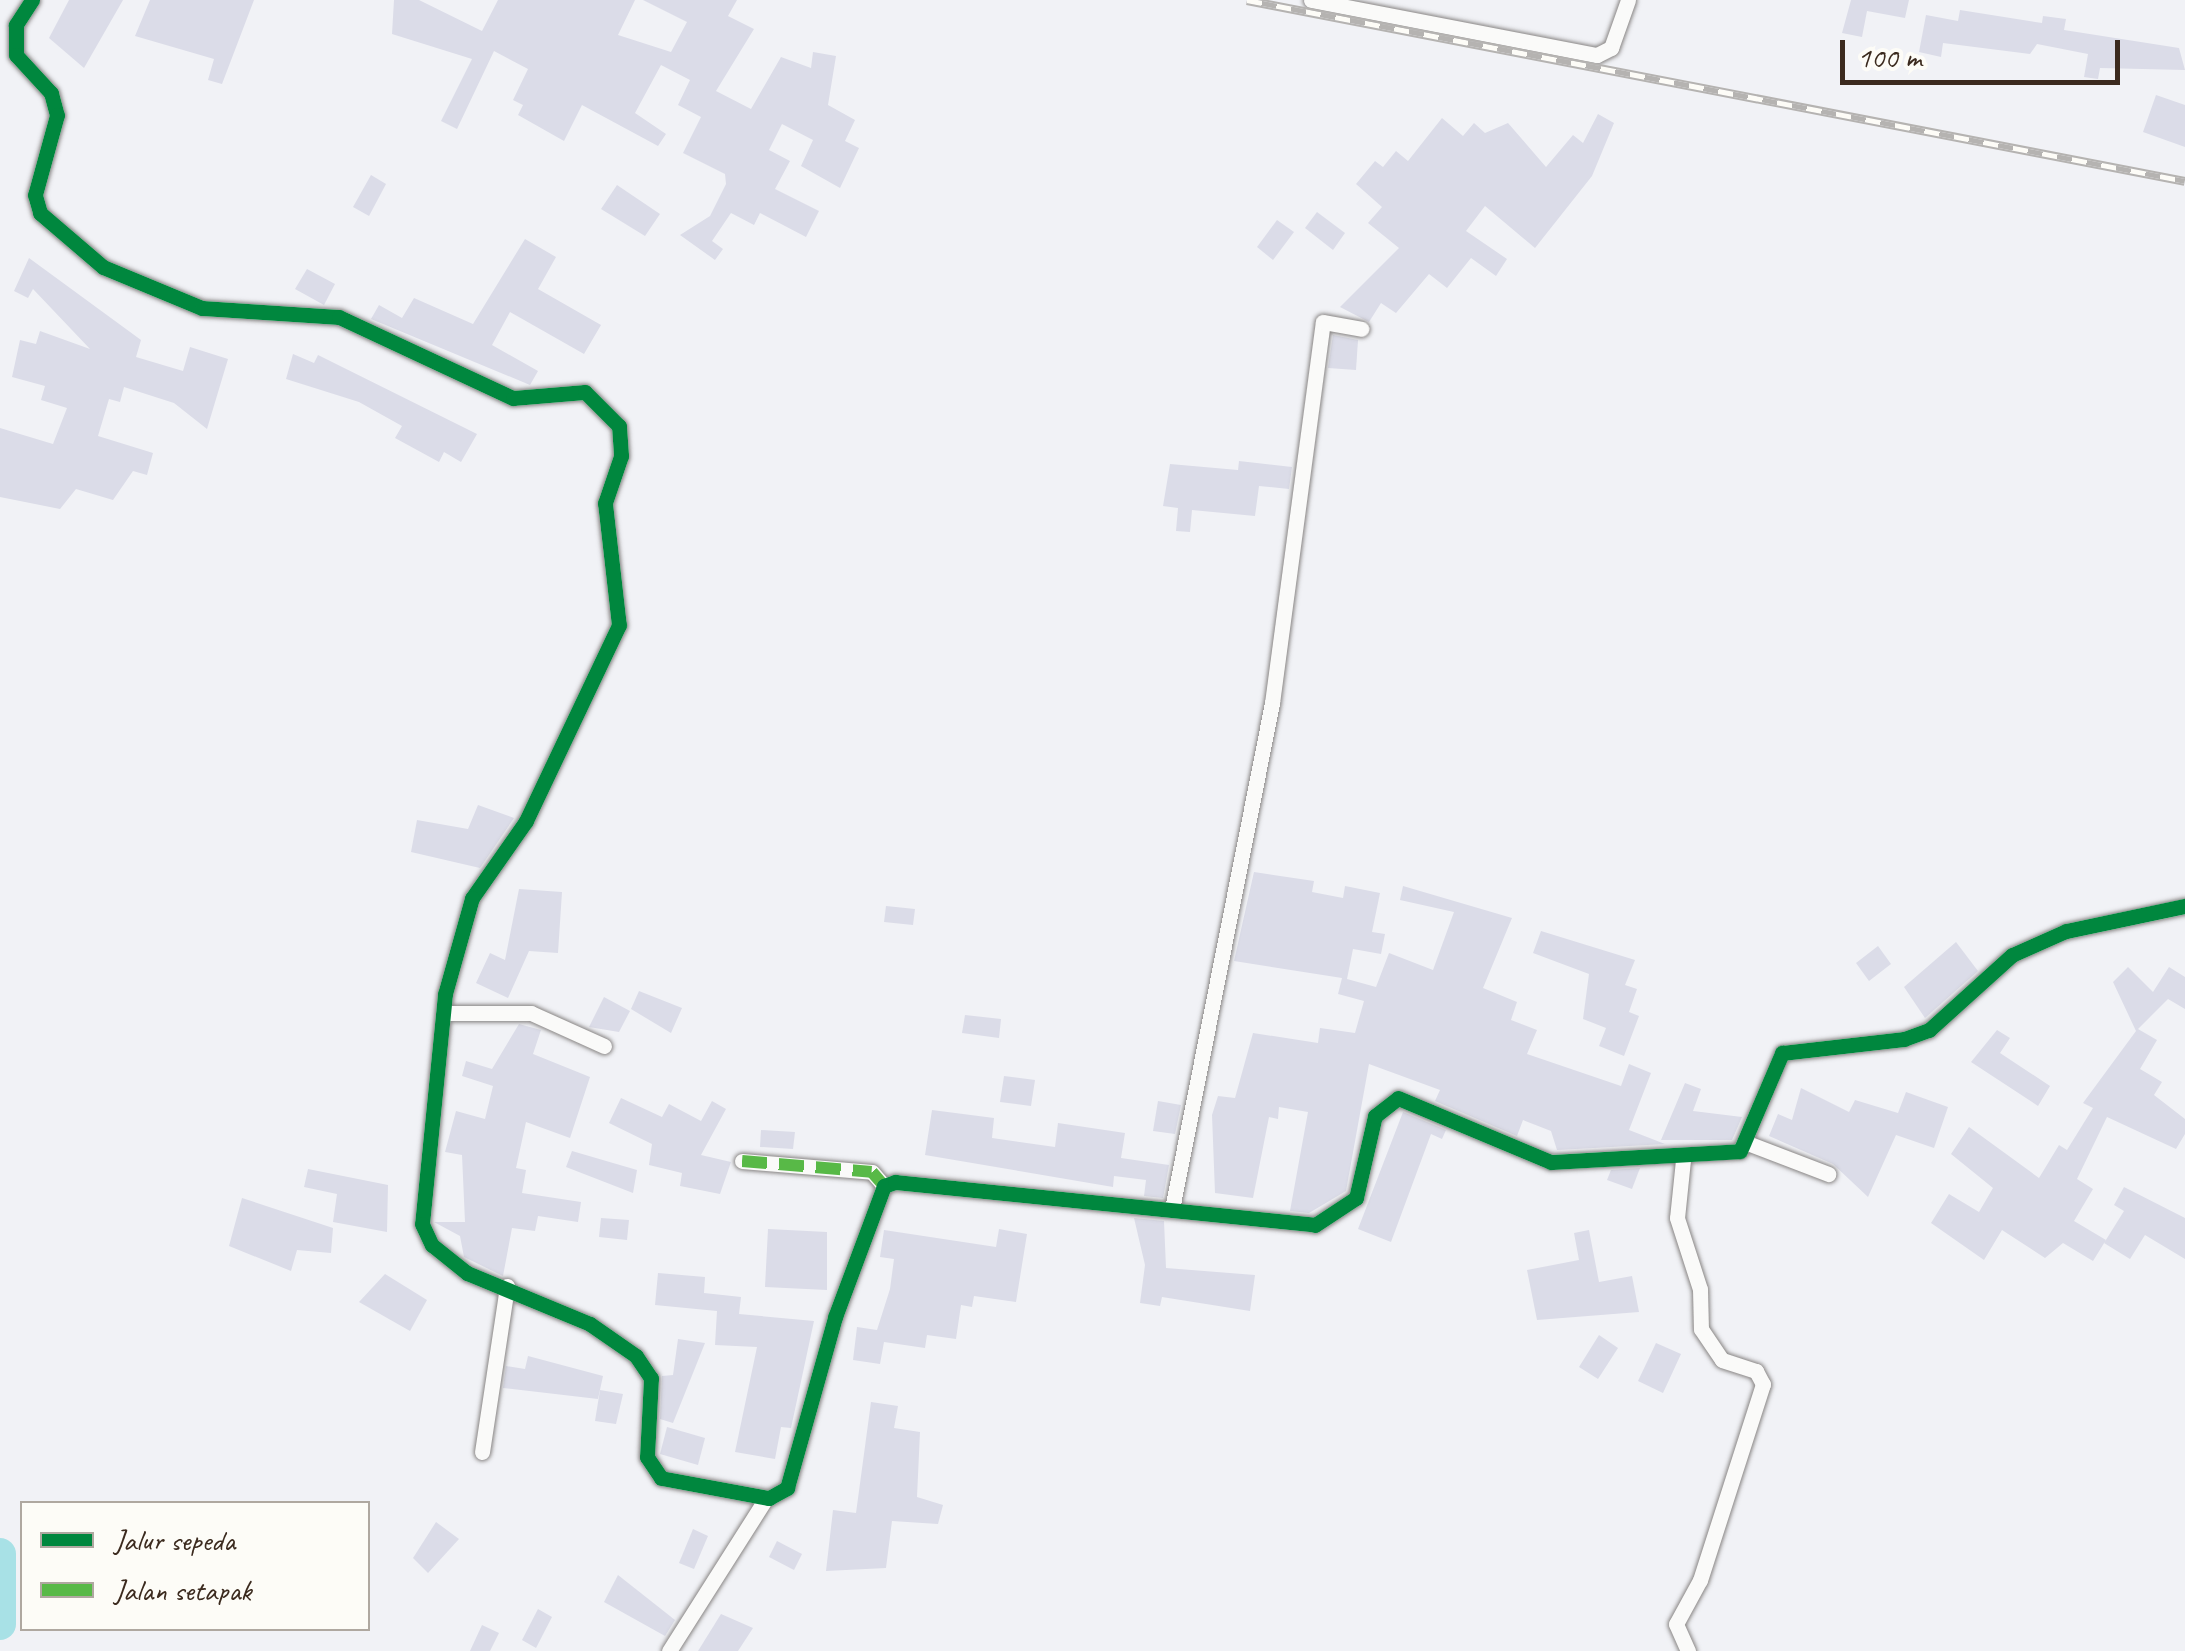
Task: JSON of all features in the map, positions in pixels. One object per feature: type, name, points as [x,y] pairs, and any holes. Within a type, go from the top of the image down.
[{"type":"street","points":[[32,0],[16,25],[16,55],[52,93],[57,115],[35,195],[40,213],[102,267],[202,308],[339,317],[513,398],[584,392],[618,426],[622,456],[605,503],[619,626],[526,822],[478,883],[443,1013],[422,1224],[450,1262],[590,1324],[647,1369],[652,1474],[766,1498]]},
{"type":"street","points":[[1311,0],[1597,54],[1610,48],[1628,0]]},
{"type":"street","points":[[1172,1209],[1272,703],[1323,322],[1361,329]]},
{"type":"street","points":[[1750,1144],[1782,1053],[1916,1035],[2012,955],[2066,931],[2185,906]]},
{"type":"street","points":[[443,1013],[531,1013],[604,1046]]},
{"type":"street","points":[[742,1161],[864,1171],[884,1186],[930,1182],[1331,1222],[1356,1198],[1375,1116],[1390,1098],[1414,1098],[1488,1141],[1550,1162],[1683,1160],[1750,1144],[1828,1174]]},
{"type":"street","points":[[1683,1160],[1677,1218],[1700,1289],[1701,1328],[1722,1360],[1756,1370],[1763,1384],[1700,1580],[1676,1624],[1688,1651]]},
{"type":"street","points":[[669,1651],[766,1498],[792,1480],[835,1317],[884,1186]]},
{"type":"street","points":[[482,1452],[506,1286]]},
{"type":"building","points":[[69,0],[123,0],[84,68],[49,38]]},
{"type":"building","points":[[150,0],[254,0],[222,84],[208,80],[214,59],[135,36]]},
{"type":"building","points":[[394,0],[419,0],[482,31],[498,0],[635,0],[618,35],[671,52],[687,22],[643,0],[737,0],[728,16],[754,29],[716,91],[751,109],[781,57],[811,68],[813,52],[836,56],[828,105],[855,120],[845,141],[859,148],[840,188],[801,166],[813,140],[782,124],[769,150],[790,161],[775,189],[819,211],[806,237],[760,213],[754,225],[731,213],[712,241],[723,249],[715,260],[680,235],[710,216],[726,184],[725,174],[683,153],[701,117],[678,105],[690,80],[661,65],[635,113],[666,134],[658,146],[582,105],[564,141],[518,115],[523,105],[513,100],[528,69],[494,51],[457,129],[441,121],[472,59],[392,34]]},
{"type":"building","points":[[1851,0],[1909,0],[1905,18],[1867,11],[1862,37],[1842,33]]},
{"type":"building","points":[[1960,10],[2042,23],[2043,16],[2066,19],[2064,30],[2179,48],[2185,70],[2100,68],[2098,79],[2084,77],[2088,54],[2037,44],[2030,54],[1943,43],[1941,57],[1919,52],[1926,15],[1958,21]]},
{"type":"building","points":[[2156,95],[2185,105],[2185,147],[2143,132]]},
{"type":"building","points":[[1598,114],[1614,123],[1592,176],[1535,248],[1485,206],[1466,231],[1507,259],[1496,276],[1471,258],[1447,288],[1429,274],[1396,313],[1381,303],[1369,322],[1340,307],[1399,248],[1368,223],[1382,207],[1356,184],[1375,161],[1383,167],[1396,151],[1408,161],[1442,118],[1463,136],[1474,123],[1485,133],[1508,123],[1546,167],[1573,135],[1583,143]]},
{"type":"building","points":[[371,175],[386,184],[369,216],[353,207]]},
{"type":"building","points":[[617,185],[660,214],[645,236],[601,209]]},
{"type":"building","points":[[1317,212],[1345,233],[1333,250],[1305,228]]},
{"type":"building","points":[[1277,220],[1294,232],[1273,260],[1257,247]]},
{"type":"building","points":[[525,239],[556,257],[538,289],[601,325],[584,354],[510,312],[492,345],[538,371],[530,385],[371,319],[379,305],[402,318],[414,298],[473,324]]},
{"type":"building","points":[[29,258],[141,340],[136,357],[183,371],[190,347],[228,359],[207,429],[174,403],[124,387],[120,402],[109,399],[98,436],[153,453],[147,475],[133,471],[113,500],[76,489],[60,509],[0,497],[0,428],[53,444],[67,408],[41,400],[45,386],[12,377],[20,340],[36,344],[40,331],[90,349],[33,289],[28,298],[14,291]]},
{"type":"building","points":[[307,269],[335,284],[324,305],[295,289]]},
{"type":"building","points":[[1333,335],[1358,340],[1356,370],[1328,368]]},
{"type":"building","points":[[293,354],[314,363],[318,355],[477,434],[461,462],[444,452],[439,462],[395,438],[402,426],[359,402],[286,379]]},
{"type":"building","points":[[1239,461],[1292,467],[1289,489],[1259,486],[1255,516],[1192,510],[1190,532],[1176,531],[1178,508],[1163,506],[1170,464],[1238,470]]},
{"type":"building","points":[[478,805],[514,818],[480,868],[411,852],[417,820],[468,829]]},
{"type":"building","points":[[1254,872],[1314,881],[1312,892],[1343,898],[1345,886],[1380,893],[1372,932],[1385,934],[1381,954],[1353,949],[1347,979],[1376,987],[1389,953],[1433,970],[1454,912],[1400,900],[1403,886],[1512,918],[1483,988],[1517,1002],[1511,1020],[1537,1030],[1527,1054],[1621,1086],[1629,1064],[1651,1073],[1629,1130],[1665,1144],[1557,1150],[1551,1131],[1523,1120],[1517,1136],[1435,1101],[1440,1090],[1369,1064],[1346,1191],[1309,1213],[1290,1211],[1308,1112],[1279,1107],[1278,1119],[1269,1117],[1253,1198],[1215,1193],[1212,1115],[1218,1096],[1235,1098],[1253,1033],[1318,1043],[1320,1028],[1355,1033],[1364,1001],[1338,994],[1342,978],[1234,961]]},
{"type":"building","points":[[519,889],[562,892],[558,953],[529,951],[508,998],[476,983],[490,953],[505,960]]},
{"type":"building","points":[[886,906],[915,909],[913,925],[884,922]]},
{"type":"building","points":[[1541,931],[1635,960],[1625,985],[1637,989],[1629,1012],[1639,1016],[1624,1056],[1599,1046],[1606,1028],[1583,1019],[1589,974],[1533,953]]},
{"type":"building","points":[[1956,942],[1978,971],[1925,1018],[1904,987]]},
{"type":"building","points":[[1878,946],[1891,964],[1869,981],[1856,963]]},
{"type":"building","points":[[2128,967],[2153,992],[2169,967],[2185,977],[2185,1009],[2168,999],[2138,1029],[2157,1040],[2140,1069],[2162,1082],[2154,1095],[2185,1119],[2185,1134],[2176,1149],[2107,1117],[2077,1179],[2093,1189],[2074,1221],[2106,1240],[2093,1261],[2063,1243],[2045,1258],[2002,1230],[1984,1260],[1931,1223],[1949,1194],[1979,1212],[1993,1188],[1951,1154],[1969,1127],[2039,1178],[2059,1145],[2067,1150],[2093,1108],[2083,1103],[2136,1031],[2113,982]]},
{"type":"building","points":[[639,991],[682,1008],[671,1033],[631,1009]]},
{"type":"building","points":[[604,997],[630,1011],[619,1032],[589,1027]]},
{"type":"building","points":[[965,1015],[1001,1019],[999,1038],[962,1033]]},
{"type":"building","points":[[519,1024],[541,1030],[533,1054],[590,1077],[570,1138],[526,1122],[516,1168],[526,1170],[522,1193],[581,1202],[578,1222],[538,1216],[535,1231],[512,1228],[503,1276],[464,1257],[460,1236],[434,1222],[465,1222],[462,1155],[445,1152],[456,1111],[485,1119],[493,1086],[462,1076],[466,1061],[492,1069]]},
{"type":"building","points":[[1997,1030],[2010,1038],[2000,1053],[2050,1086],[2038,1106],[1971,1062]]},
{"type":"building","points":[[1004,1076],[1035,1080],[1031,1106],[1000,1102]]},
{"type":"building","points":[[1685,1083],[1701,1089],[1693,1111],[1742,1117],[1732,1140],[1661,1140]]},
{"type":"building","points":[[1801,1088],[1849,1112],[1855,1100],[1898,1113],[1906,1092],[1948,1107],[1934,1148],[1896,1135],[1868,1197],[1833,1164],[1769,1136],[1778,1114],[1792,1120]]},
{"type":"building","points":[[621,1098],[662,1117],[669,1104],[701,1121],[712,1101],[726,1109],[701,1155],[731,1162],[720,1194],[680,1186],[682,1173],[649,1165],[652,1144],[609,1123]]},
{"type":"building","points":[[1158,1101],[1181,1105],[1175,1134],[1153,1131]]},
{"type":"building","points":[[932,1110],[994,1118],[992,1138],[1055,1147],[1058,1123],[1125,1133],[1121,1158],[1169,1165],[1163,1198],[1144,1196],[1146,1180],[1114,1176],[1113,1187],[925,1155]]},
{"type":"building","points":[[1403,1112],[1446,1130],[1442,1139],[1431,1134],[1391,1242],[1358,1229]]},
{"type":"building","points":[[761,1130],[795,1132],[793,1149],[760,1147]]},
{"type":"building","points":[[572,1151],[637,1170],[633,1193],[566,1167]]},
{"type":"building","points":[[1640,1168],[1632,1189],[1607,1180],[1611,1170]]},
{"type":"building","points":[[308,1169],[388,1185],[387,1232],[333,1222],[337,1194],[304,1187]]},
{"type":"building","points":[[2124,1187],[2185,1218],[2185,1259],[2145,1235],[2130,1259],[2104,1243],[2124,1211],[2114,1205]]},
{"type":"building","points":[[242,1198],[333,1228],[331,1253],[297,1250],[291,1271],[229,1246]]},
{"type":"building","points":[[601,1218],[629,1220],[627,1240],[599,1237]]},
{"type":"building","points":[[1134,1218],[1164,1221],[1166,1268],[1255,1275],[1250,1311],[1162,1297],[1160,1306],[1140,1303],[1145,1265]]},
{"type":"building","points":[[768,1229],[827,1232],[827,1290],[765,1287]]},
{"type":"building","points":[[999,1229],[1027,1234],[1016,1302],[974,1296],[972,1307],[961,1305],[956,1339],[927,1335],[925,1348],[884,1342],[880,1364],[853,1360],[857,1327],[877,1330],[890,1289],[894,1259],[880,1257],[884,1230],[996,1247]]},
{"type":"building","points":[[1589,1230],[1599,1282],[1632,1276],[1639,1312],[1537,1320],[1527,1270],[1579,1260],[1574,1233]]},
{"type":"building","points":[[658,1273],[705,1277],[704,1293],[741,1297],[739,1314],[814,1321],[791,1428],[781,1427],[775,1459],[735,1452],[757,1347],[715,1345],[717,1311],[655,1305]]},
{"type":"building","points":[[385,1274],[427,1300],[410,1331],[359,1302]]},
{"type":"building","points":[[1599,1335],[1618,1348],[1598,1379],[1579,1367]]},
{"type":"building","points":[[678,1339],[705,1343],[673,1423],[660,1419],[662,1376],[673,1375]]},
{"type":"building","points":[[1656,1343],[1681,1354],[1663,1393],[1638,1381]]},
{"type":"building","points":[[528,1356],[603,1376],[598,1399],[503,1388],[506,1366],[525,1369]]},
{"type":"building","points":[[600,1390],[623,1394],[616,1424],[595,1421]]},
{"type":"building","points":[[871,1402],[898,1406],[894,1428],[920,1432],[917,1497],[943,1505],[938,1524],[892,1521],[886,1568],[826,1571],[833,1510],[856,1513]]},
{"type":"building","points":[[667,1427],[705,1438],[698,1465],[660,1454]]},
{"type":"building","points":[[436,1522],[459,1539],[428,1573],[413,1558]]},
{"type":"building","points":[[693,1529],[708,1536],[694,1569],[679,1563]]},
{"type":"building","points":[[777,1541],[802,1554],[794,1570],[769,1557]]},
{"type":"building","points":[[618,1575],[675,1620],[665,1636],[604,1602]]},
{"type":"building","points":[[538,1609],[552,1617],[536,1648],[522,1640]]},
{"type":"building","points":[[721,1614],[753,1628],[738,1651],[698,1651]]},
{"type":"building","points":[[482,1625],[499,1633],[490,1651],[470,1651]]},
{"type":"waterway","points":[[0,1554],[0,1624]]},
{"type":"railway","points":[[1247,0],[2185,181]]},
{"type":"marked path","points":[[742,1161],[872,1172],[884,1186]]},
{"type":"cycle path","points":[[32,0],[16,25],[16,55],[51,93],[57,115],[35,195],[40,213],[103,267],[202,308],[339,317],[513,398],[585,392],[619,426],[621,456],[605,503],[619,625],[526,821],[472,898],[445,994],[422,1224],[432,1245],[467,1273],[590,1324],[636,1356],[651,1378],[647,1457],[661,1478],[769,1498],[787,1488],[835,1317],[884,1186],[895,1182],[1315,1225],[1356,1198],[1375,1116],[1398,1098],[1551,1162],[1740,1151],[1782,1053],[1904,1039],[1929,1030],[2012,955],[2066,931],[2185,906]]}]
